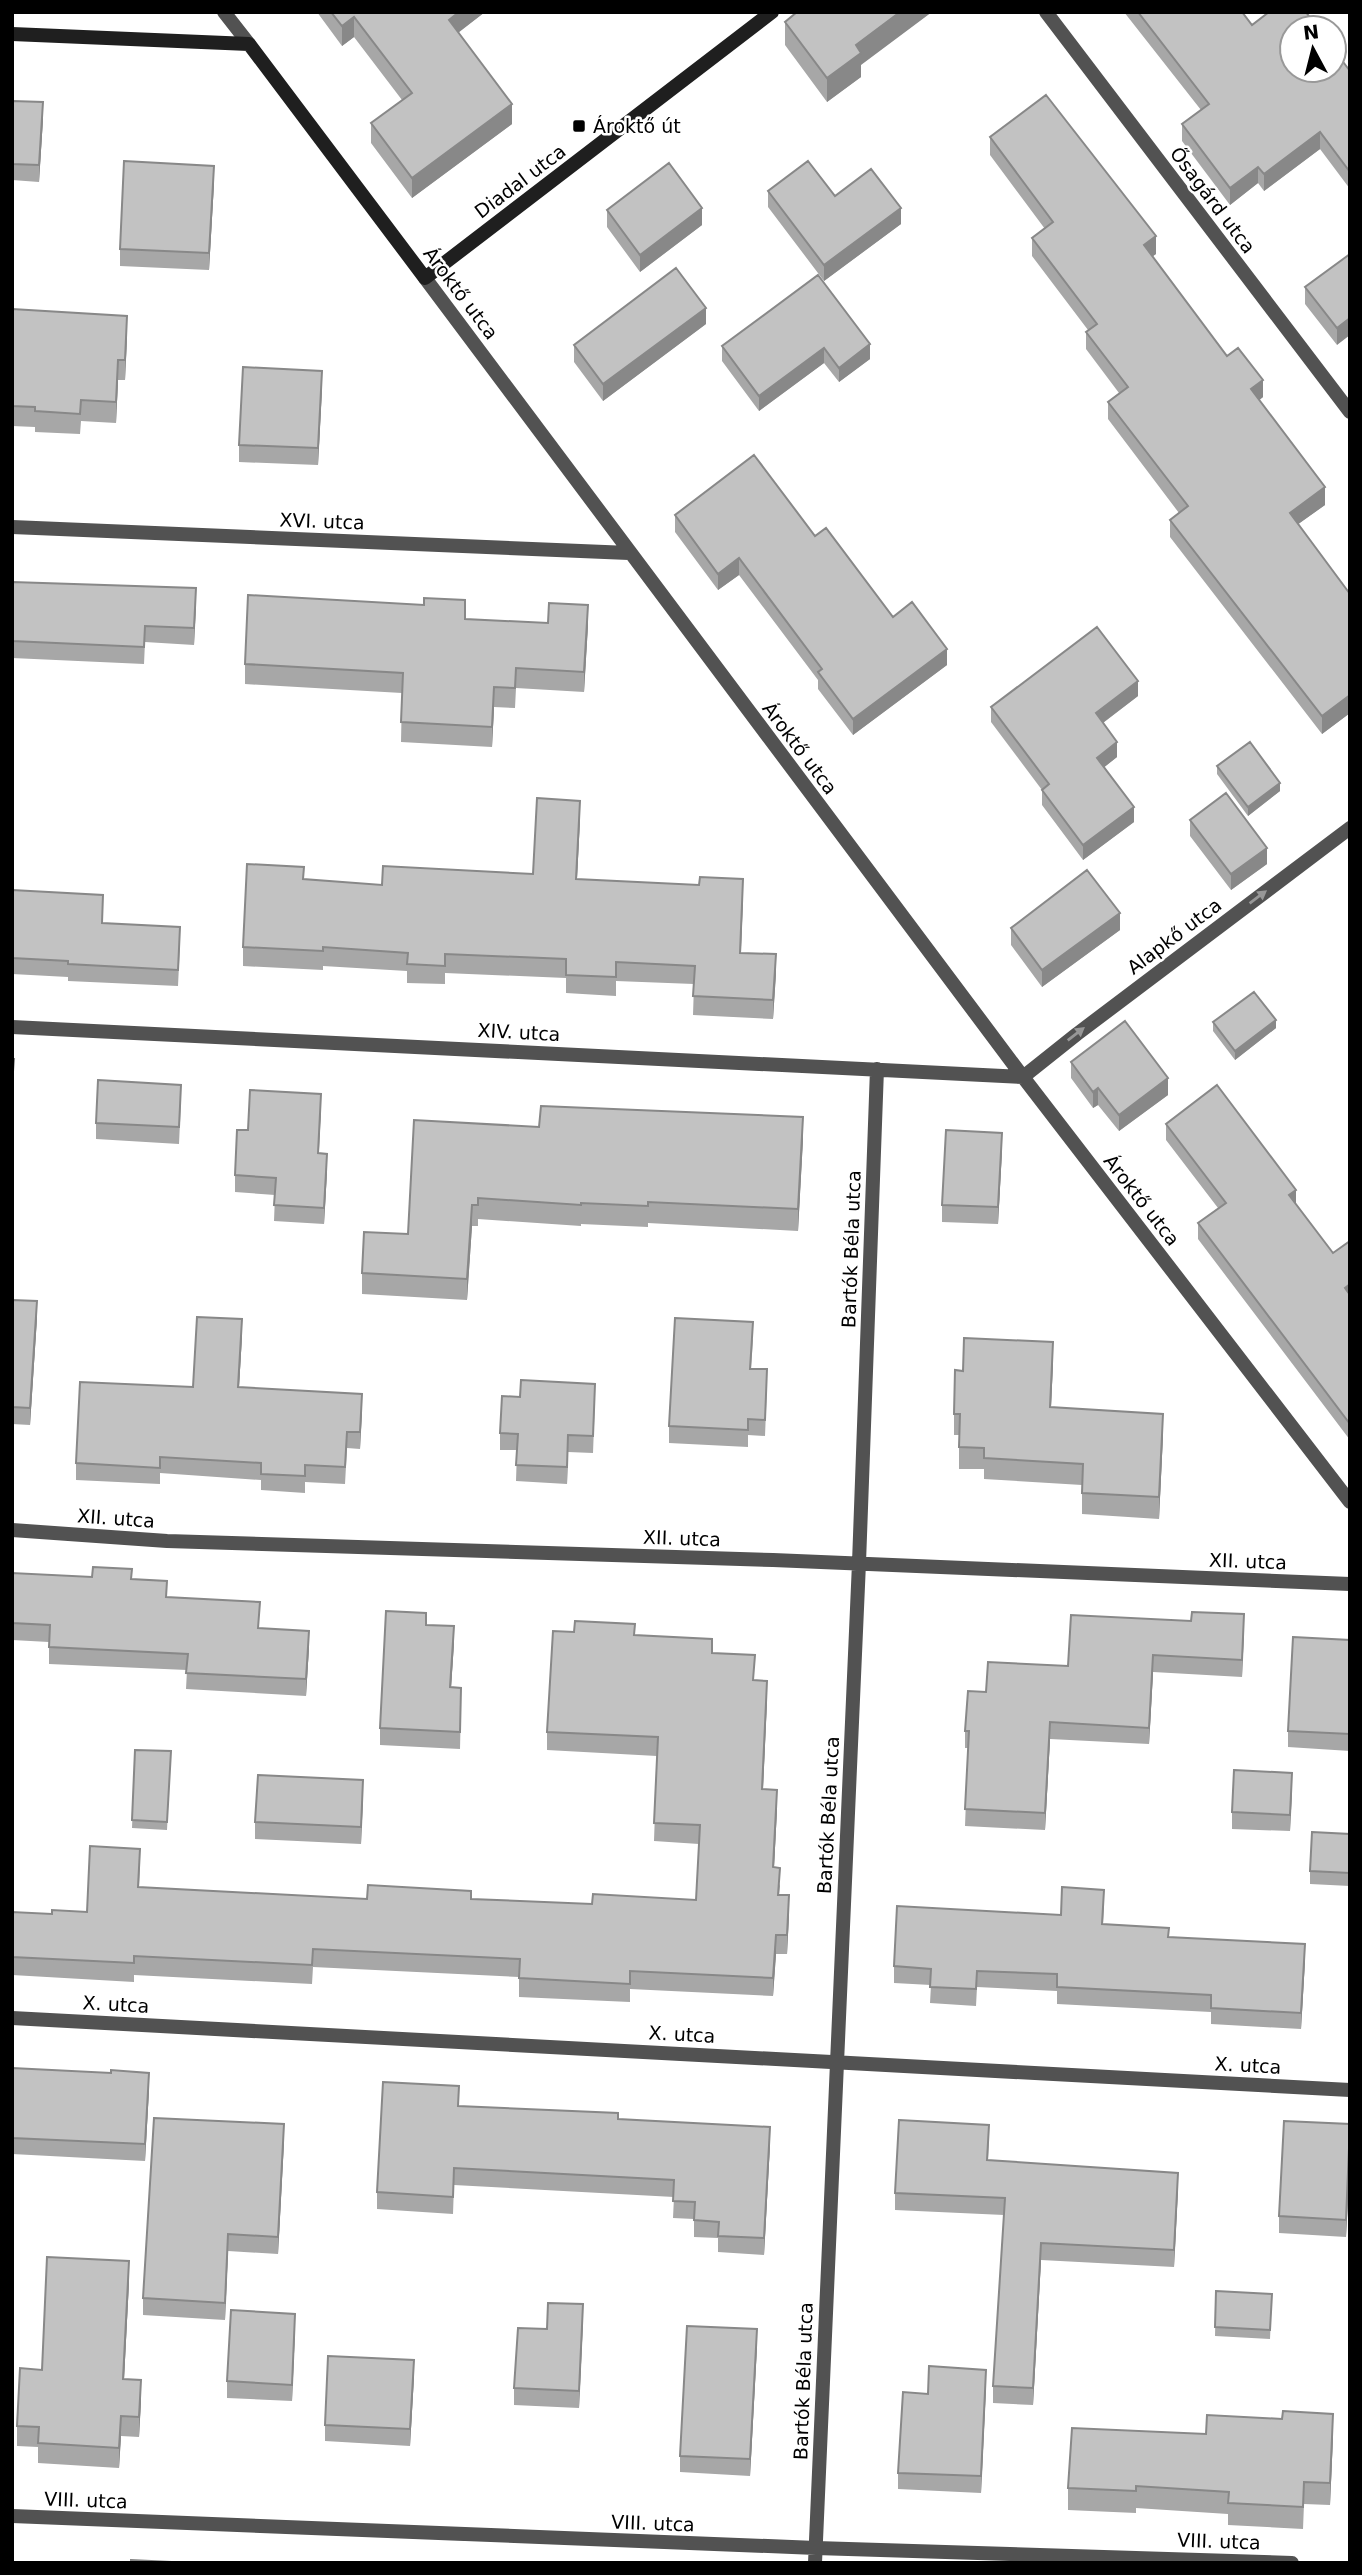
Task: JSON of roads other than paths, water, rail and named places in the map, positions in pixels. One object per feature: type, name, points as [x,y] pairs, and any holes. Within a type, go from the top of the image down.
[{"type":"street","name":"Ároktő utca","points":[[224,12],[1023,1077],[1350,1502]]},
{"type":"street","name":"Diadal utca","points":[[425,278],[772,12]]},
{"type":"street","name":"Ősagárd utca","points":[[1046,12],[1350,412]]},
{"type":"street","points":[[12,34],[249,44]]},
{"type":"street","name":"XVI. utca","points":[[12,527],[629,553]]},
{"type":"street","name":"Alapkő utca","points":[[1023,1077],[1350,828]]},
{"type":"street","name":"XIV. utca","points":[[12,1027],[1023,1077]]},
{"type":"street","name":"Bartók Béla utca","points":[[815,2556],[859,1563],[877,1069]]},
{"type":"street","name":"XII. utca","points":[[12,1530],[181,1542],[859,1563],[1350,1584]]},
{"type":"street","name":"X. utca","points":[[12,2018],[1350,2090]]},
{"type":"street","name":"VIII. utca","points":[[12,2516],[815,2556],[1292,2563]]},
{"type":"place","name":"Ároktő út","points":[[579,126]]}]
